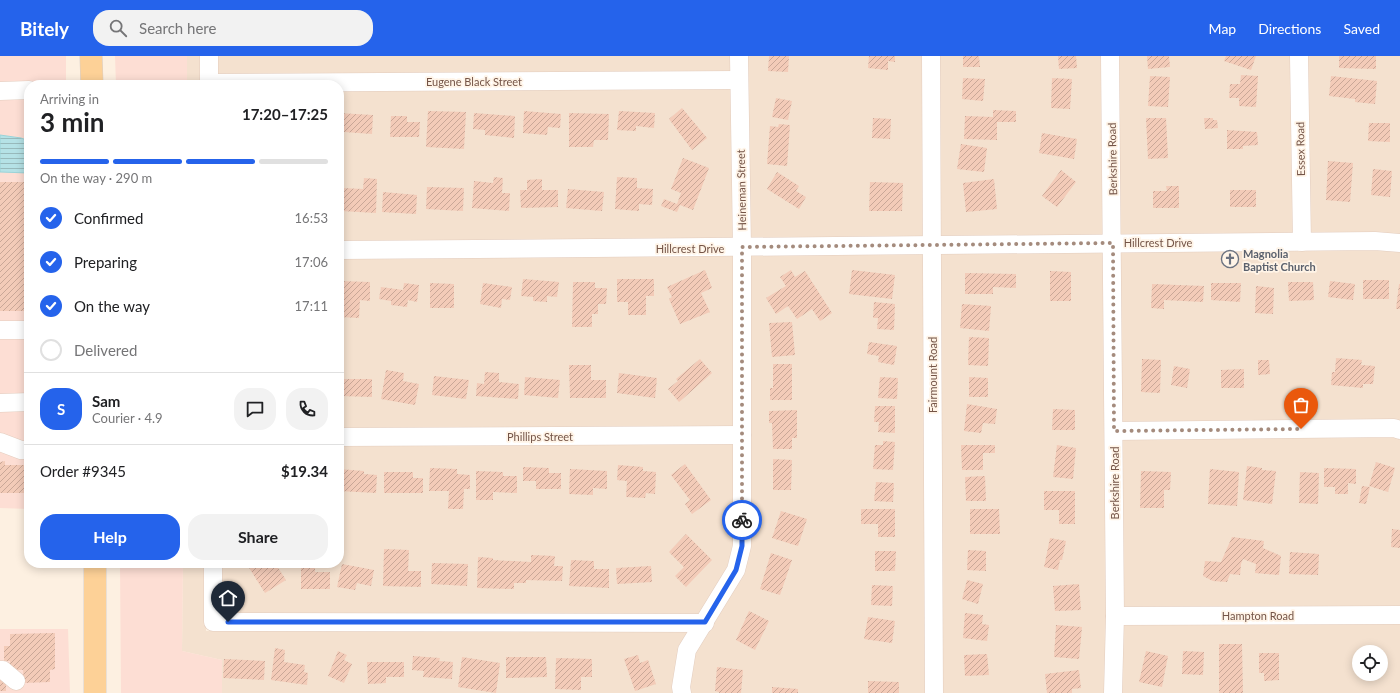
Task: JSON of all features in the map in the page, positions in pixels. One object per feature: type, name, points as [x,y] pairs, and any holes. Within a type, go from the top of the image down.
[{"type":"main road","points":[[91,56],[92,80]]},
{"type":"main road","points":[[95,568],[95,693]]},
{"type":"street","points":[[209,56],[209,80]]},
{"type":"street","name":"Heineman Street","points":[[682,693],[681,687],[687,650],[736,570],[742,546],[742,247],[739,56]]},
{"type":"street","name":"Fairmount Road","points":[[930,56],[934,693]]},
{"type":"street","name":"Berkshire Road","points":[[1110,56],[1113,243],[1115,616],[1113,693]]},
{"type":"street","name":"Essex Road","points":[[1299,56],[1302,242]]},
{"type":"street","name":"Eugene Black Street","points":[[344,83],[739,80]]},
{"type":"street","points":[[0,91],[24,90]]},
{"type":"street","name":"Hillcrest Drive","points":[[344,250],[1375,241],[1400,243]]},
{"type":"street","points":[[0,330],[24,330]]},
{"type":"street","points":[[0,403],[24,402]]},
{"type":"street","points":[[1114,431],[1386,428],[1400,430]]},
{"type":"street","name":"Phillips Street","points":[[344,437],[742,435]]},
{"type":"street","points":[[0,442],[24,450]]},
{"type":"street","points":[[0,456],[24,450]]},
{"type":"street","points":[[213,568],[212,622],[705,622]]},
{"type":"street","name":"Hampton Road","points":[[1115,616],[1400,615]]},
{"type":"street","points":[[0,670],[3,670],[16,680]]},
{"type":"shaded area","points":[[0,56],[66,56],[66,80],[24,80],[24,82],[0,83]]},
{"type":"shaded area","points":[[115,56],[187,56],[187,80],[116,80]]},
{"type":"shaded area","points":[[187,56],[202,56],[202,80],[187,80]]},
{"type":"shaded area","points":[[216,56],[732,56],[732,72],[216,75]]},
{"type":"shaded area","points":[[746,56],[923,56],[924,237],[749,240]]},
{"type":"shaded area","points":[[938,56],[1103,56],[1105,235],[938,237]]},
{"type":"shaded area","points":[[1118,56],[1292,56],[1294,234],[1120,235]]},
{"type":"shaded area","points":[[1306,56],[1400,56],[1400,236],[1309,234]]},
{"type":"shaded area","points":[[732,88],[734,240],[344,242],[344,90]]},
{"type":"shaded area","points":[[24,98],[24,139],[0,135],[0,99]]},
{"type":"shaded area","points":[[0,172],[24,173],[24,509],[0,508]]},
{"type":"shaded area","points":[[1375,249],[1400,251],[1400,422],[1121,423],[1120,250]]},
{"type":"shaded area","points":[[1106,251],[1108,616],[1105,693],[941,693],[939,253]]},
{"type":"shaded area","points":[[924,253],[927,693],[689,693],[694,653],[708,630],[711,630],[712,625],[742,574],[749,255]]},
{"type":"shaded area","points":[[734,255],[734,427],[344,429],[344,258]]},
{"type":"shaded area","points":[[1392,436],[1400,438],[1400,607],[1122,608],[1121,439]]},
{"type":"shaded area","points":[[734,442],[735,546],[730,568],[701,615],[220,614],[220,568],[344,568],[344,445]]},
{"type":"shaded area","points":[[120,568],[183,568],[182,651],[222,660],[222,693],[121,693]]},
{"type":"shaded area","points":[[183,568],[205,568],[206,631],[692,630],[675,693],[222,693],[222,660],[182,651]]},
{"type":"shaded area","points":[[1400,623],[1400,693],[1120,693],[1122,624]]},
{"type":"shaded area","points":[[0,629],[68,629],[70,693],[0,693]]},
{"type":"water","points":[[0,135],[24,139],[24,173],[0,172]]},
{"type":"building","points":[[769,56],[789,56],[788,72],[768,71]]},
{"type":"building","points":[[869,56],[895,56],[895,62],[888,61],[888,70],[868,68]]},
{"type":"building","points":[[963,56],[979,56],[980,67],[963,67]]},
{"type":"building","points":[[1058,56],[1076,56],[1077,68],[1059,69]]},
{"type":"building","points":[[1147,56],[1169,56],[1170,67],[1148,69]]},
{"type":"building","points":[[1226,56],[1256,56],[1251,70],[1224,61]]},
{"type":"building","points":[[1339,56],[1376,56],[1376,69],[1339,68]]},
{"type":"building","points":[[1241,75],[1258,76],[1256,107],[1239,106],[1239,98],[1229,98],[1230,84],[1240,84]]},
{"type":"building","points":[[1150,76],[1170,77],[1168,107],[1148,106]]},
{"type":"building","points":[[1331,76],[1377,81],[1375,104],[1355,102],[1355,99],[1329,96]]},
{"type":"building","points":[[963,78],[985,79],[983,101],[962,99]]},
{"type":"building","points":[[1052,78],[1072,79],[1070,109],[1051,108]]},
{"type":"building","points":[[776,98],[792,101],[788,120],[772,117]]},
{"type":"building","points":[[682,108],[707,138],[692,150],[669,119]]},
{"type":"building","points":[[993,110],[1016,111],[1016,122],[997,122],[997,140],[964,139],[965,116],[993,117]]},
{"type":"building","points":[[428,111],[466,112],[464,149],[426,147]]},
{"type":"building","points":[[524,111],[561,114],[560,128],[548,127],[547,135],[523,133]]},
{"type":"building","points":[[619,111],[655,113],[654,128],[636,126],[636,131],[617,130]]},
{"type":"building","points":[[344,113],[373,115],[372,134],[344,132]]},
{"type":"building","points":[[474,113],[515,116],[514,138],[485,135],[485,130],[473,129]]},
{"type":"building","points":[[569,113],[609,114],[608,140],[594,140],[593,147],[569,147]]},
{"type":"building","points":[[391,116],[407,116],[407,122],[420,122],[419,137],[390,137]]},
{"type":"building","points":[[873,118],[891,119],[890,139],[872,138]]},
{"type":"building","points":[[1146,118],[1166,118],[1168,158],[1148,159]]},
{"type":"building","points":[[1204,118],[1213,118],[1213,120],[1217,120],[1218,128],[1205,129]]},
{"type":"building","points":[[1369,123],[1390,123],[1390,142],[1368,141]]},
{"type":"building","points":[[779,124],[790,125],[787,166],[767,164],[770,126],[778,127]]},
{"type":"building","points":[[1227,130],[1257,132],[1258,145],[1243,146],[1243,149],[1227,149]]},
{"type":"building","points":[[1042,133],[1077,139],[1074,159],[1039,153]]},
{"type":"building","points":[[961,144],[987,148],[984,172],[957,169]]},
{"type":"building","points":[[683,158],[709,168],[693,210],[680,205],[677,212],[661,206],[664,199],[677,204],[681,193],[671,189]]},
{"type":"building","points":[[1328,161],[1353,163],[1350,202],[1326,200]]},
{"type":"building","points":[[1373,169],[1392,171],[1390,197],[1371,195]]},
{"type":"building","points":[[1061,170],[1076,182],[1057,207],[1042,196]]},
{"type":"building","points":[[777,172],[799,186],[796,191],[806,197],[799,209],[767,189]]},
{"type":"building","points":[[494,177],[503,178],[502,193],[510,193],[509,211],[472,208],[474,181],[493,183]]},
{"type":"building","points":[[617,177],[637,178],[637,188],[653,189],[652,205],[639,204],[639,211],[615,209]]},
{"type":"building","points":[[364,178],[377,179],[376,213],[344,211],[344,188],[363,189]]},
{"type":"building","points":[[542,179],[542,190],[558,190],[558,207],[521,208],[520,190],[527,190],[527,180]]},
{"type":"building","points":[[994,179],[997,209],[966,212],[963,183]]},
{"type":"building","points":[[0,182],[24,182],[24,311],[0,311]]},
{"type":"building","points":[[870,182],[903,183],[902,211],[869,211]]},
{"type":"building","points":[[1166,186],[1179,186],[1179,208],[1153,208],[1153,191],[1167,191]]},
{"type":"building","points":[[427,187],[464,188],[463,211],[426,209]]},
{"type":"building","points":[[568,189],[604,192],[602,211],[566,208]]},
{"type":"building","points":[[1230,190],[1256,190],[1256,207],[1230,207]]},
{"type":"building","points":[[383,192],[417,195],[416,214],[382,212]]},
{"type":"building","points":[[705,270],[712,288],[701,293],[710,312],[680,324],[669,299],[672,297],[667,287]]},
{"type":"building","points":[[791,270],[795,277],[805,271],[832,313],[820,321],[812,309],[797,319],[788,306],[776,314],[766,298],[786,286],[780,277]]},
{"type":"building","points":[[852,270],[895,275],[892,299],[849,294]]},
{"type":"building","points":[[1050,271],[1071,272],[1071,301],[1050,301]]},
{"type":"building","points":[[965,273],[1016,274],[1016,288],[993,287],[993,294],[965,294]]},
{"type":"building","points":[[523,279],[559,282],[557,297],[547,296],[547,302],[533,301],[533,297],[521,296]]},
{"type":"building","points":[[617,279],[654,279],[654,296],[646,296],[646,315],[628,315],[628,302],[617,302]]},
{"type":"building","points":[[1363,280],[1389,280],[1389,299],[1363,299]]},
{"type":"building","points":[[344,281],[370,282],[370,301],[360,300],[359,318],[344,317]]},
{"type":"building","points":[[1330,281],[1355,284],[1353,300],[1328,297]]},
{"type":"building","points":[[573,282],[595,282],[595,288],[607,288],[606,304],[598,304],[598,314],[592,314],[592,327],[572,327]]},
{"type":"building","points":[[1288,282],[1313,282],[1314,300],[1289,301]]},
{"type":"building","points":[[404,283],[419,285],[417,302],[408,300],[407,307],[391,305],[391,301],[379,299],[381,287],[403,290]]},
{"type":"building","points":[[430,283],[454,284],[454,308],[430,308]]},
{"type":"building","points":[[483,283],[512,287],[510,300],[502,299],[501,308],[480,304]]},
{"type":"building","points":[[1211,283],[1241,283],[1240,302],[1211,300]]},
{"type":"building","points":[[1152,284],[1204,286],[1203,302],[1164,300],[1164,309],[1151,308]]},
{"type":"building","points":[[1399,284],[1400,309],[1396,309]]},
{"type":"building","points":[[1256,286],[1274,288],[1273,314],[1255,313]]},
{"type":"building","points":[[874,302],[895,304],[894,330],[877,329],[878,318],[873,318]]},
{"type":"building","points":[[962,304],[991,306],[989,331],[960,328]]},
{"type":"building","points":[[792,322],[795,355],[772,357],[769,323]]},
{"type":"building","points":[[969,337],[989,338],[988,366],[968,365]]},
{"type":"building","points":[[869,342],[897,346],[894,365],[878,362],[879,356],[867,354]]},
{"type":"building","points":[[1336,358],[1362,360],[1361,365],[1375,366],[1373,384],[1363,384],[1363,388],[1331,385],[1332,372],[1335,372]]},
{"type":"building","points":[[700,359],[712,373],[679,402],[668,389],[678,381],[676,379]]},
{"type":"building","points":[[1142,359],[1161,360],[1160,393],[1141,392]]},
{"type":"building","points":[[1258,360],[1269,360],[1270,374],[1258,375]]},
{"type":"building","points":[[773,364],[792,364],[792,400],[770,400],[770,388],[773,388]]},
{"type":"building","points":[[569,365],[591,365],[591,380],[606,380],[606,398],[570,398]]},
{"type":"building","points":[[1174,366],[1190,369],[1187,388],[1171,385]]},
{"type":"building","points":[[1244,369],[1244,388],[1221,388],[1221,370]]},
{"type":"building","points":[[386,370],[404,373],[403,381],[419,384],[415,405],[381,399]]},
{"type":"building","points":[[485,372],[499,373],[499,382],[519,384],[518,399],[476,396],[477,383],[484,384]]},
{"type":"building","points":[[619,373],[657,378],[655,398],[617,393]]},
{"type":"building","points":[[434,376],[469,380],[466,399],[432,395]]},
{"type":"building","points":[[525,377],[560,380],[558,398],[524,395]]},
{"type":"building","points":[[880,377],[898,378],[897,399],[878,398]]},
{"type":"building","points":[[969,377],[988,378],[988,397],[969,397]]},
{"type":"building","points":[[344,379],[372,379],[372,397],[344,396]]},
{"type":"building","points":[[967,404],[997,409],[995,424],[983,423],[981,433],[964,431]]},
{"type":"building","points":[[875,406],[895,406],[895,433],[878,432],[879,422],[874,422]]},
{"type":"building","points":[[1053,409],[1075,410],[1075,430],[1052,430]]},
{"type":"building","points":[[797,410],[797,438],[792,438],[792,449],[773,449],[772,423],[769,423],[769,411]]},
{"type":"building","points":[[883,441],[895,442],[893,470],[873,469],[875,445],[883,445]]},
{"type":"building","points":[[961,445],[995,445],[995,453],[983,453],[983,470],[962,470]]},
{"type":"building","points":[[1057,445],[1076,448],[1073,479],[1053,477]]},
{"type":"building","points":[[773,459],[792,460],[791,490],[773,490]]},
{"type":"building","points":[[5,461],[5,465],[24,465],[24,493],[0,493],[0,462]]},
{"type":"building","points":[[1376,462],[1395,468],[1388,492],[1369,486]]},
{"type":"building","points":[[685,464],[711,500],[692,514],[685,504],[690,500],[671,475]]},
{"type":"building","points":[[618,465],[643,467],[643,471],[656,472],[655,494],[646,493],[645,498],[626,497],[627,481],[617,480]]},
{"type":"building","points":[[1247,466],[1262,468],[1262,470],[1276,471],[1272,504],[1243,500]]},
{"type":"building","points":[[523,467],[549,468],[549,473],[561,473],[561,489],[536,489],[536,481],[523,481]]},
{"type":"building","points":[[430,468],[457,469],[457,474],[470,475],[470,489],[464,489],[463,509],[448,509],[449,491],[429,491]]},
{"type":"building","points":[[1324,468],[1356,469],[1356,484],[1348,483],[1348,494],[1335,494],[1335,487],[1324,487]]},
{"type":"building","points":[[344,469],[364,471],[364,474],[377,475],[376,493],[344,491]]},
{"type":"building","points":[[570,469],[607,471],[607,489],[593,488],[593,495],[569,494]]},
{"type":"building","points":[[1210,469],[1239,472],[1237,506],[1208,504]]},
{"type":"building","points":[[476,471],[503,472],[503,476],[517,476],[517,493],[493,492],[493,500],[476,500]]},
{"type":"building","points":[[1141,471],[1171,472],[1170,490],[1164,490],[1164,508],[1140,508]]},
{"type":"building","points":[[384,472],[413,472],[413,478],[423,478],[423,493],[384,493]]},
{"type":"building","points":[[1300,472],[1319,473],[1318,504],[1299,503]]},
{"type":"building","points":[[985,476],[986,501],[966,501],[965,477]]},
{"type":"building","points":[[876,482],[894,483],[893,502],[874,501]]},
{"type":"building","points":[[1362,486],[1370,487],[1366,504],[1359,503]]},
{"type":"building","points":[[1044,491],[1075,491],[1075,524],[1059,524],[1059,510],[1044,510]]},
{"type":"building","points":[[861,509],[895,509],[895,537],[878,537],[878,524],[861,524]]},
{"type":"building","points":[[970,509],[999,509],[1000,534],[970,534]]},
{"type":"building","points":[[781,511],[807,519],[798,546],[772,538]]},
{"type":"building","points":[[1392,529],[1400,530],[1400,548],[1391,547]]},
{"type":"building","points":[[686,534],[712,560],[686,587],[675,576],[684,567],[669,552]]},
{"type":"building","points":[[1232,537],[1264,541],[1263,548],[1281,556],[1279,575],[1255,573],[1256,564],[1243,559],[1240,575],[1230,574],[1227,582],[1213,581],[1203,576],[1205,561],[1221,562]]},
{"type":"building","points":[[1050,538],[1066,541],[1058,570],[1044,567]]},
{"type":"building","points":[[384,549],[409,550],[408,571],[421,571],[421,587],[383,586]]},
{"type":"building","points":[[968,550],[986,551],[986,571],[967,570]]},
{"type":"building","points":[[875,551],[896,551],[895,571],[875,571]]},
{"type":"building","points":[[1290,552],[1319,554],[1318,575],[1289,574]]},
{"type":"building","points":[[771,553],[792,560],[780,595],[760,589]]},
{"type":"building","points":[[531,555],[555,556],[554,566],[563,566],[562,581],[526,580],[526,583],[514,583],[514,589],[477,588],[478,557],[493,558],[493,560],[531,562]]},
{"type":"building","points":[[571,560],[594,561],[594,569],[609,569],[609,588],[569,586]]},
{"type":"building","points":[[432,563],[468,564],[467,586],[431,584]]},
{"type":"building","points":[[344,564],[374,570],[371,586],[357,583],[355,590],[337,587],[341,568],[344,568]]},
{"type":"building","points":[[651,566],[652,582],[617,584],[616,568]]},
{"type":"building","points":[[249,568],[278,568],[286,580],[265,593]]},
{"type":"building","points":[[301,568],[315,568],[315,572],[330,572],[330,589],[301,589]]},
{"type":"building","points":[[967,580],[983,584],[978,604],[962,599]]},
{"type":"building","points":[[1079,584],[1081,610],[1055,611],[1053,586]]},
{"type":"building","points":[[872,585],[893,586],[892,606],[871,605]]},
{"type":"building","points":[[749,611],[769,621],[755,650],[736,640]]},
{"type":"building","points":[[965,613],[983,615],[982,624],[989,625],[987,641],[963,638]]},
{"type":"building","points":[[868,617],[895,621],[892,643],[864,639]]},
{"type":"building","points":[[1056,625],[1082,627],[1079,659],[1054,657]]},
{"type":"building","points":[[55,633],[55,669],[50,670],[50,682],[24,683],[23,670],[10,670],[10,661],[4,661],[4,646],[10,646],[10,634]]},
{"type":"building","points":[[1219,644],[1242,644],[1243,693],[1219,693]]},
{"type":"building","points":[[275,648],[285,650],[284,662],[305,665],[304,672],[308,673],[307,685],[271,680]]},
{"type":"building","points":[[338,651],[347,655],[344,660],[352,664],[344,683],[328,676]]},
{"type":"building","points":[[1146,651],[1168,656],[1162,687],[1139,682]]},
{"type":"building","points":[[1183,651],[1204,652],[1203,675],[1182,674]]},
{"type":"building","points":[[1259,653],[1279,653],[1279,680],[1264,681],[1264,673],[1259,673]]},
{"type":"building","points":[[987,654],[989,675],[965,676],[964,655]]},
{"type":"building","points":[[638,655],[640,663],[648,660],[656,684],[635,691],[624,659]]},
{"type":"building","points":[[413,656],[440,658],[439,661],[453,662],[452,679],[423,677],[424,671],[412,670]]},
{"type":"building","points":[[462,657],[500,663],[496,693],[458,687]]},
{"type":"building","points":[[506,657],[546,657],[547,677],[506,678]]},
{"type":"building","points":[[556,658],[592,659],[592,677],[581,677],[581,690],[555,689]]},
{"type":"building","points":[[224,659],[265,661],[264,680],[223,678]]},
{"type":"building","points":[[367,662],[404,662],[404,677],[386,677],[386,683],[368,684]]},
{"type":"building","points":[[717,667],[743,670],[741,693],[719,693],[715,691]]},
{"type":"building","points":[[1079,670],[1081,688],[1072,689],[1072,693],[1047,693],[1045,674]]},
{"type":"building","points":[[0,677],[6,677],[6,691],[0,691]]},
{"type":"building","points":[[868,681],[899,682],[899,693],[868,693]]},
{"type":"building","points":[[772,687],[798,689],[798,693],[772,693]]},
{"type":"way so far","points":[[742,520],[742,247],[1113,243],[1114,431],[1301,429]]},
{"type":"place","name":"Magnolia Baptist Church","points":[[1230,259]]},
{"type":"route","points":[[228,622],[705,622],[736,570],[742,546],[742,520]]}]
